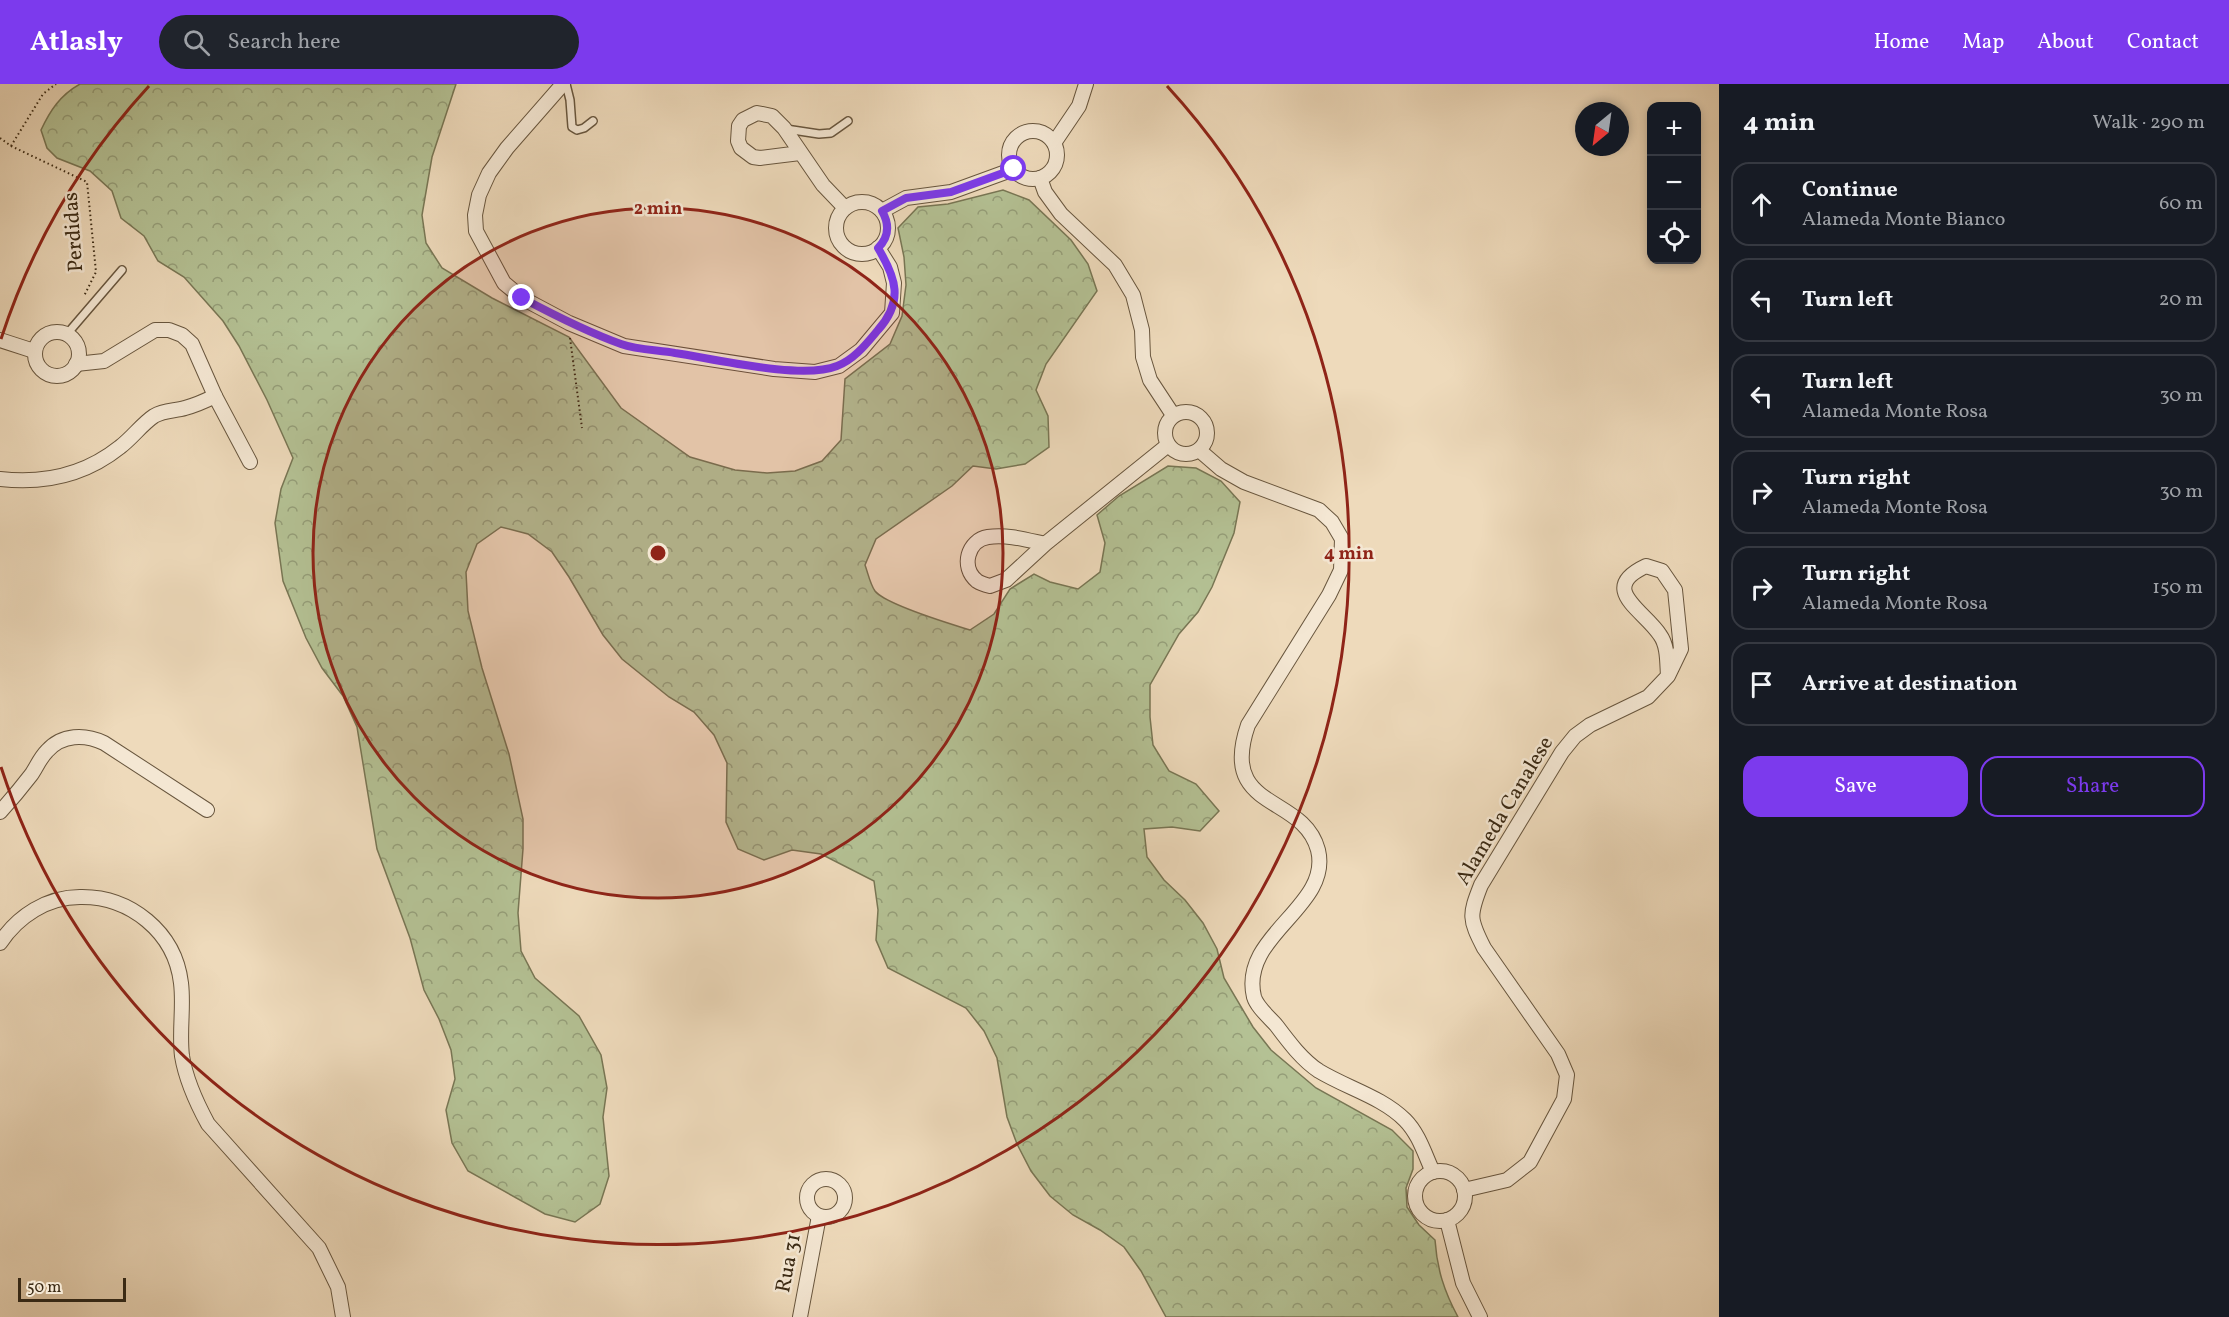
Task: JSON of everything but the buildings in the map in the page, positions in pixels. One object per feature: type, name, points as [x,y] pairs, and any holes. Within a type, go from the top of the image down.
[{"type":"street","points":[[564,84],[507,148],[489,173],[475,215],[476,231],[504,283],[522,298],[568,323],[624,346],[774,369],[815,372],[839,366],[861,350],[892,313],[894,283],[890,267],[878,248]]},
{"type":"street","points":[[1054,143],[1079,106],[1086,84]]},
{"type":"street","points":[[800,153],[753,157],[746,153],[738,141],[739,126],[749,115],[757,113],[772,116],[784,128],[823,185],[845,208]]},
{"type":"street","points":[[1034,131],[1048,137],[1054,143],[1056,164],[1052,170],[1040,178],[1026,178],[1014,169],[1011,163],[1011,147],[1020,136],[1034,131]]},
{"type":"street","points":[[882,211],[906,198],[951,192],[1014,169]]},
{"type":"street","points":[[1040,178],[1046,192],[1061,214],[1115,265],[1133,295],[1142,330],[1143,357],[1150,380],[1173,415]]},
{"type":"street","points":[[868,202],[882,211],[886,218],[887,234],[878,248],[870,252],[853,252],[839,241],[836,224],[845,208],[852,204],[868,202]]},
{"type":"street","points":[[76,364],[104,361],[148,333],[162,329],[182,334],[192,344],[215,396],[250,462]]},
{"type":"street","points":[[60,332],[67,334],[77,344],[79,351],[76,364],[67,374],[61,376],[47,374],[37,365],[34,351],[40,338],[46,334],[60,332]]},
{"type":"street","points":[[0,340],[34,351]]},
{"type":"street","points":[[0,479],[49,479],[97,464],[120,447],[154,416],[197,404],[215,396]]},
{"type":"street","points":[[1184,411],[1195,413],[1203,420],[1207,430],[1206,441],[1199,450],[1191,454],[1182,454],[1174,451],[1168,445],[1164,434],[1166,423],[1173,415],[1184,411]]},
{"type":"street","points":[[1045,544],[1006,536],[986,537],[973,546],[967,557],[968,570],[977,581],[990,586],[1006,580],[1045,544],[1168,445]]},
{"type":"street","points":[[1199,450],[1221,470],[1244,482],[1319,510],[1332,522],[1342,539],[1341,570],[1329,594],[1248,725],[1241,745],[1241,764],[1247,780],[1259,793],[1297,820],[1312,837],[1318,851],[1319,869],[1311,891],[1268,941],[1260,955],[1252,983],[1255,1000],[1295,1050],[1317,1070],[1348,1088],[1387,1105],[1406,1121],[1419,1140],[1433,1172]]},
{"type":"street","name":"Alameda Canalese","points":[[1464,1190],[1507,1180],[1530,1161],[1564,1099],[1567,1075],[1558,1054],[1484,948],[1474,928],[1472,909],[1481,885],[1562,752],[1575,736],[1590,725],[1648,697],[1668,676],[1681,649],[1675,590],[1662,571],[1646,566],[1631,573],[1624,585],[1625,598],[1661,635],[1666,650],[1668,676]]},
{"type":"street","points":[[0,812],[22,787],[46,752],[61,741],[79,737],[96,739],[104,743],[207,810]]},
{"type":"street","points":[[2,935],[36,908],[75,897],[102,898],[128,907],[145,918],[159,932],[174,956],[178,968],[182,995],[180,1025],[183,1057],[199,1108],[208,1124],[319,1248],[338,1287],[344,1317]]},
{"type":"street","points":[[1433,1172],[1448,1173],[1460,1183],[1464,1190],[1465,1197],[1459,1212],[1447,1220],[1439,1221],[1424,1216],[1416,1203],[1416,1188],[1420,1181],[1433,1172]]},
{"type":"street","name":"Rua 31","points":[[800,1317],[819,1216]]},
{"type":"street","points":[[1447,1220],[1463,1283],[1480,1317]]},
{"type":"lane","points":[[564,84],[570,100],[572,127],[577,130],[585,128],[593,121]]},
{"type":"lane","points":[[784,128],[819,134],[831,133],[848,121]]},
{"type":"lane","points":[[67,334],[122,270]]},
{"type":"path","points":[[11,146],[43,94],[56,84]]},
{"type":"path","name":"Perdidas","points":[[0,138],[11,146],[87,182],[96,272],[81,303]]},
{"type":"path","points":[[568,323],[582,428]]},
{"type":"green space","points":[[80,84],[456,84],[432,157],[422,215],[426,243],[442,268],[492,298],[569,337],[621,408],[690,457],[735,470],[767,473],[795,471],[822,461],[841,440],[845,379],[890,344],[902,316],[906,285],[904,257],[898,228],[918,207],[948,204],[1003,190],[1029,200],[1071,240],[1088,264],[1097,291],[1046,364],[1036,390],[1048,416],[1049,447],[1025,464],[996,469],[973,466],[952,486],[876,539],[865,565],[870,582],[875,591],[892,602],[920,614],[970,630],[994,614],[1010,589],[1034,574],[1050,582],[1078,589],[1100,572],[1105,543],[1097,515],[1119,496],[1168,466],[1196,468],[1221,481],[1240,502],[1234,533],[1212,587],[1198,612],[1179,634],[1150,685],[1153,745],[1169,771],[1196,784],[1219,811],[1200,831],[1172,827],[1144,829],[1147,857],[1164,880],[1185,900],[1203,923],[1217,949],[1224,978],[1253,1027],[1271,1050],[1316,1088],[1392,1130],[1413,1151],[1413,1169],[1406,1188],[1407,1207],[1419,1225],[1435,1240],[1442,1280],[1458,1317],[1166,1317],[1141,1271],[1124,1247],[1073,1215],[1050,1196],[1031,1171],[1017,1144],[1007,1117],[997,1058],[984,1031],[966,1008],[888,968],[876,940],[878,910],[874,881],[821,854],[792,850],[764,860],[738,849],[726,822],[727,763],[714,735],[694,712],[669,697],[622,659],[603,635],[552,552],[528,534],[501,527],[477,544],[466,572],[468,611],[482,668],[509,754],[523,819],[518,913],[521,951],[535,978],[579,1016],[601,1055],[607,1088],[603,1117],[609,1176],[600,1204],[575,1222],[545,1214],[468,1171],[452,1143],[446,1110],[455,1079],[451,1050],[424,990],[410,938],[377,849],[357,727],[343,696],[322,668],[306,638],[283,581],[275,523],[281,489],[293,458],[267,400],[239,346],[223,321],[184,277],[158,261],[144,236],[121,218],[112,191],[90,171],[57,158],[47,148],[41,130],[44,123],[61,98]]},
{"type":"route","points":[[522,298],[568,323],[624,346],[774,369],[815,372],[839,366],[861,350],[892,313],[894,283],[890,267],[878,248],[884,242],[888,226],[882,211],[906,198],[951,192],[1014,169]]}]
